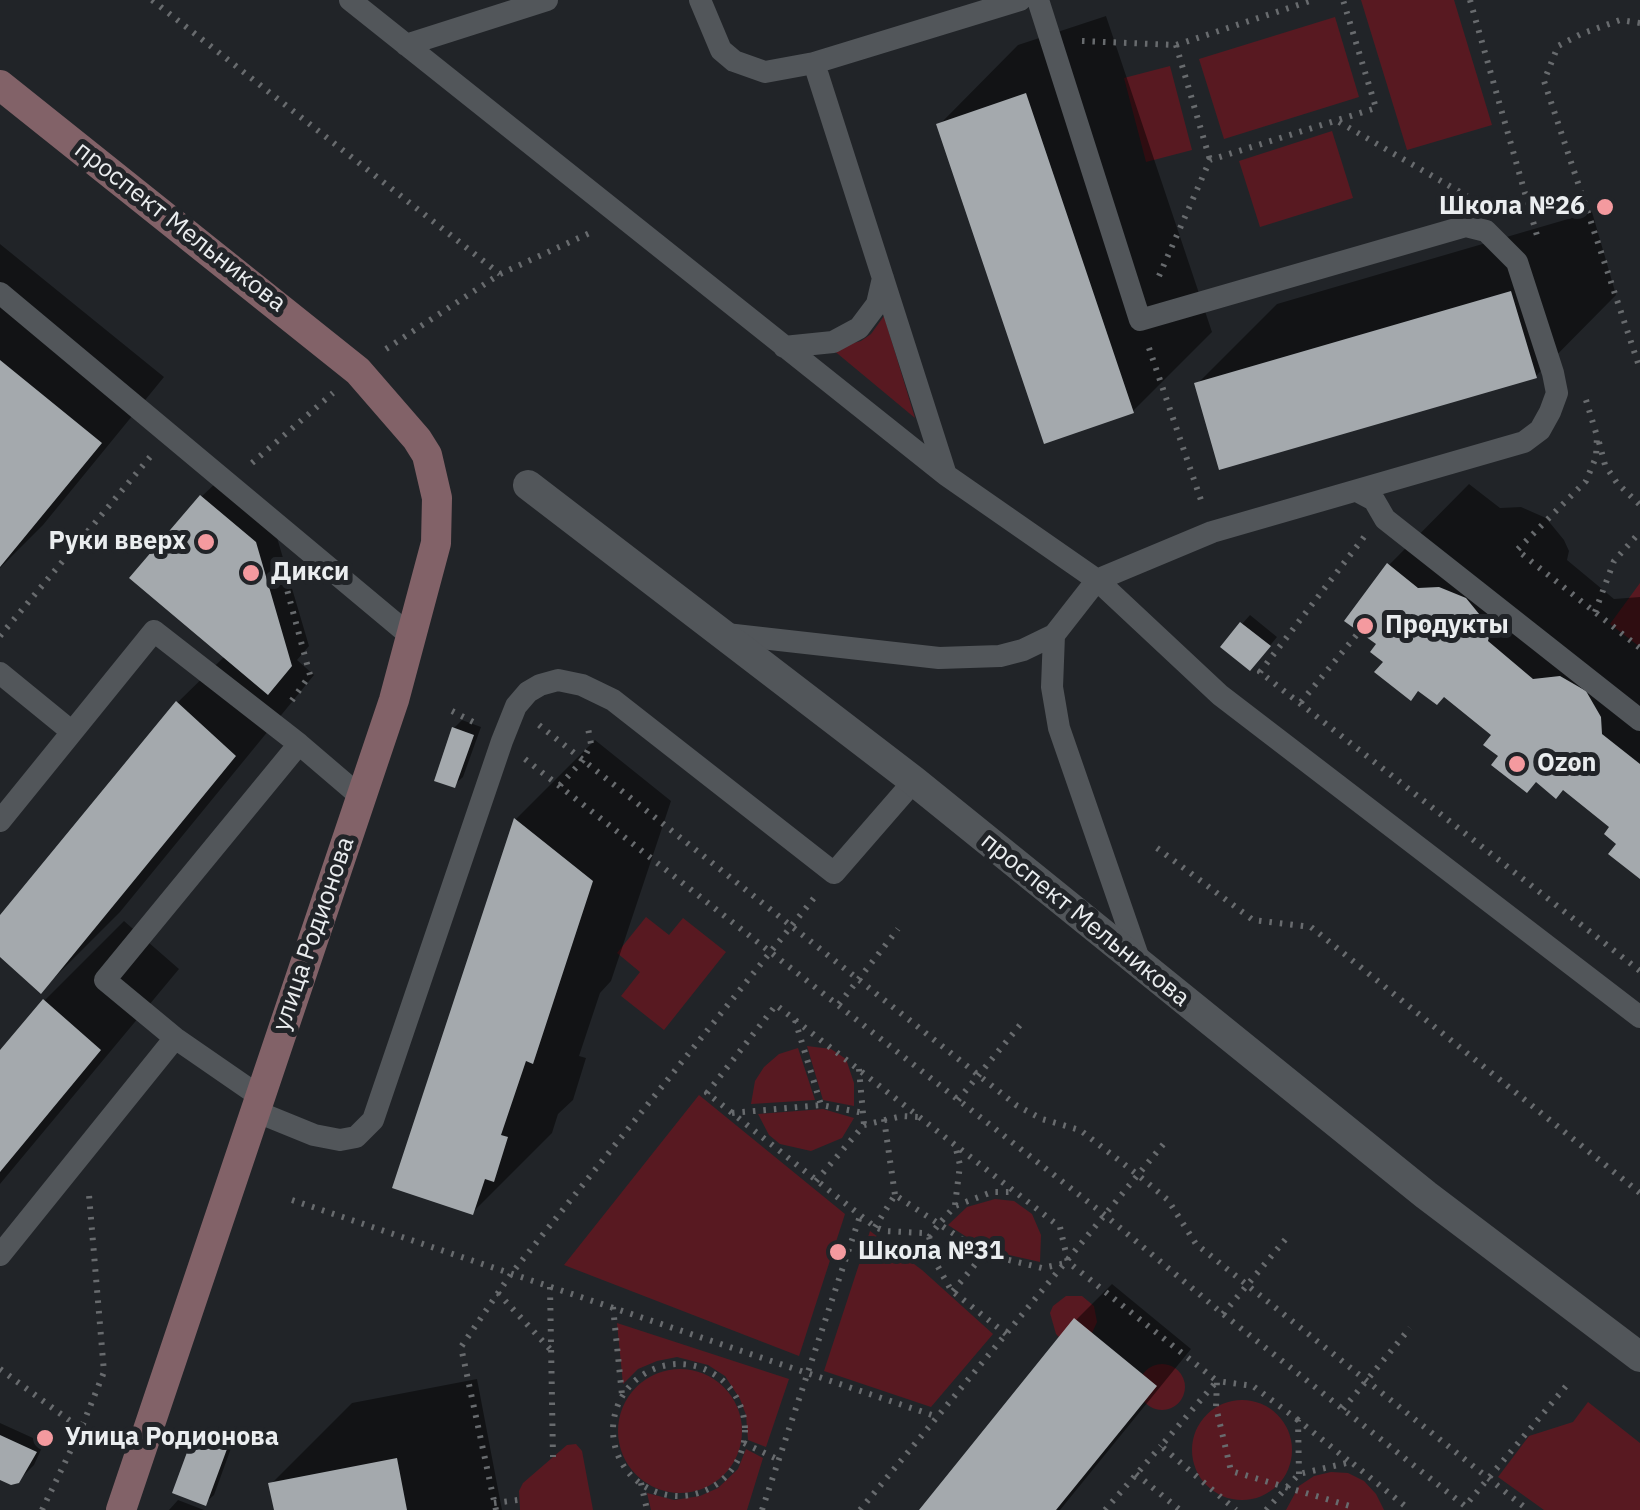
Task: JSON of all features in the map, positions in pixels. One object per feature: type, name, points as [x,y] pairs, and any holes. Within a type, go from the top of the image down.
[{"type":"street","name":"проспект Мельникова","points":[[0,85],[358,371]]},
{"type":"street","name":"улица Родионова","points":[[122,1510],[413,638],[436,543],[439,522],[427,456],[358,371]]},
{"type":"street","name":"проспект Мельникова","points":[[528,485],[914,780],[1426,1195],[1640,1357]]},
{"type":"lane","points":[[350,0],[946,475],[1097,580],[1220,695],[1640,1017]]},
{"type":"lane","points":[[406,45],[547,0]]},
{"type":"lane","points":[[700,0],[721,50],[734,61],[765,72],[814,63],[1020,0]]},
{"type":"lane","points":[[726,634],[939,658],[1000,656],[1023,650],[1054,635],[1097,580],[1212,532],[1524,442],[1540,430],[1550,412],[1557,393],[1517,262],[1486,231],[1466,226],[1140,320],[1038,0]]},
{"type":"lane","points":[[814,63],[946,475]]},
{"type":"lane","points":[[784,347],[832,342],[858,328],[877,304],[883,278]]},
{"type":"lane","points":[[0,293],[413,638]]},
{"type":"lane","points":[[1359,492],[1374,500],[1385,519],[1640,720]]},
{"type":"lane","points":[[0,822],[154,631],[299,744],[361,798]]},
{"type":"lane","points":[[1054,635],[1052,687],[1059,728],[1141,965]]},
{"type":"lane","points":[[0,673],[71,731]]},
{"type":"lane","points":[[299,744],[104,980],[257,1104],[314,1135],[340,1140],[356,1137],[373,1120],[502,741],[516,706],[528,692],[558,680],[582,685],[612,700],[834,874],[914,780]]},
{"type":"lane","points":[[0,1254],[175,1038]]},
{"type":"path","points":[[152,0],[500,274]]},
{"type":"path","points":[[1051,39],[1176,44],[1314,0]]},
{"type":"path","points":[[1210,160],[1376,108],[1344,0]]},
{"type":"path","points":[[1470,0],[1543,255]]},
{"type":"path","points":[[1640,23],[1620,20],[1558,46],[1544,80],[1640,369]]},
{"type":"path","points":[[1176,44],[1210,160],[1140,320],[1212,532]]},
{"type":"path","points":[[1338,121],[1471,198]]},
{"type":"path","points":[[386,349],[500,274],[622,218]]},
{"type":"path","points":[[1521,226],[1538,236]]},
{"type":"path","points":[[1580,384],[1605,465],[1640,505]]},
{"type":"path","points":[[229,482],[334,392]]},
{"type":"path","points":[[0,636],[170,434]]},
{"type":"path","points":[[1598,436],[1596,457],[1586,481],[1517,550],[1640,648]]},
{"type":"path","points":[[1376,522],[1260,672],[1640,971]]},
{"type":"path","points":[[1595,612],[1614,562],[1640,532]]},
{"type":"path","points":[[274,724],[310,675],[282,567]]},
{"type":"path","points":[[1300,702],[1359,632]]},
{"type":"path","points":[[452,711],[484,728]]},
{"type":"path","points":[[529,740],[542,712]]},
{"type":"path","points":[[560,785],[583,760],[591,744],[584,716]]},
{"type":"path","points":[[536,722],[1016,1105],[1080,1130],[1138,1175],[1168,1200],[1196,1244],[1528,1510]]},
{"type":"path","points":[[522,757],[1474,1510]]},
{"type":"path","points":[[1157,848],[1253,920],[1311,927],[1640,1193]]},
{"type":"path","points":[[518,1500],[495,1506],[461,1347],[511,1274],[834,874]]},
{"type":"path","points":[[838,1004],[898,928]]},
{"type":"path","points":[[1006,1334],[952,1291],[937,1266],[929,1238],[922,1233],[875,1227],[708,1093],[776,1006],[1060,1228],[1068,1262],[1217,1381],[1253,1386],[1410,1510]]},
{"type":"path","points":[[795,1020],[821,1104]]},
{"type":"path","points":[[958,1100],[1020,1025]]},
{"type":"path","points":[[859,1069],[864,1125]]},
{"type":"path","points":[[732,1112],[821,1104],[864,1113]]},
{"type":"path","points":[[816,1181],[864,1125],[920,1116]]},
{"type":"path","points":[[875,1227],[895,1195],[884,1119]]},
{"type":"path","points":[[860,1510],[1166,1141]]},
{"type":"path","points":[[955,1206],[960,1165],[956,1146]]},
{"type":"path","points":[[42,1510],[104,1372],[85,1149]]},
{"type":"path","points":[[929,1238],[955,1206],[992,1192],[1014,1192]]},
{"type":"path","points":[[895,1195],[984,1254],[1042,1268],[1068,1262]]},
{"type":"path","points":[[292,1200],[935,1416]]},
{"type":"path","points":[[762,1510],[860,1216]]},
{"type":"path","points":[[1223,1314],[1289,1234]]},
{"type":"path","points":[[952,1291],[984,1254]]},
{"type":"path","points":[[550,1286],[553,1457]]},
{"type":"path","points":[[498,1293],[551,1350]]},
{"type":"path","points":[[613,1307],[623,1397]]},
{"type":"path","points":[[1343,1409],[1410,1328]]},
{"type":"path","points":[[677,1364],[696,1366],[728,1385],[739,1400],[744,1443],[732,1471],[718,1485],[682,1496],[663,1494],[641,1483],[620,1460],[614,1424],[623,1397],[642,1376],[677,1364]]},
{"type":"path","points":[[0,1369],[81,1428]]},
{"type":"path","points":[[1119,1510],[1108,1507],[1217,1381]]},
{"type":"path","points":[[1217,1381],[1216,1406],[1231,1471],[1350,1506],[1351,1510]]},
{"type":"path","points":[[1465,1506],[1566,1385]]},
{"type":"path","points":[[1298,1420],[1299,1474]]},
{"type":"path","points":[[744,1443],[779,1460]]},
{"type":"path","points":[[1161,1446],[1236,1510]]},
{"type":"path","points":[[1266,1510],[1299,1474],[1351,1462]]},
{"type":"path","points":[[1136,1474],[1180,1510]]},
{"type":"path","points":[[641,1483],[648,1510]]},
{"type":"shaded area","points":[[1361,0],[1454,0],[1492,125],[1407,150]]},
{"type":"shaded area","points":[[1335,17],[1359,97],[1224,139],[1199,59]]},
{"type":"shaded area","points":[[1170,66],[1192,150],[1146,162],[1124,78]]},
{"type":"shaded area","points":[[1332,131],[1353,198],[1260,227],[1239,161]]},
{"type":"shaded area","points":[[884,316],[915,418],[832,349],[861,341]]},
{"type":"shaded area","points":[[1640,583],[1640,647],[1610,624]]},
{"type":"shaded area","points":[[646,917],[669,935],[683,918],[726,952],[664,1030],[621,996],[640,972],[617,953]]},
{"type":"shaded area","points":[[807,1046],[831,1049],[846,1059],[854,1083],[854,1106],[823,1100]]},
{"type":"shaded area","points":[[798,1048],[815,1100],[751,1104],[755,1081],[764,1067],[779,1054]]},
{"type":"shaded area","points":[[699,1095],[845,1214],[799,1356],[564,1265]]},
{"type":"shaded area","points":[[823,1109],[854,1118],[842,1138],[811,1151],[780,1144],[769,1135],[758,1114]]},
{"type":"shaded area","points":[[995,1199],[1014,1201],[1032,1214],[1041,1235],[1040,1262],[987,1250],[948,1225],[967,1207]]},
{"type":"shaded area","points":[[870,1231],[922,1270],[993,1334],[931,1407],[824,1371]]},
{"type":"shaded area","points":[[1066,1296],[1082,1296],[1094,1306],[1097,1322],[1092,1333],[1059,1337],[1056,1334],[1050,1313]]},
{"type":"shaded area","points":[[617,1323],[789,1379],[766,1447],[748,1440],[740,1399],[725,1376],[708,1365],[677,1357],[657,1361],[638,1369],[623,1384]]},
{"type":"shaded area","points":[[1162,1364],[1178,1371],[1185,1387],[1178,1403],[1162,1410],[1146,1403],[1139,1387],[1146,1371]]},
{"type":"shaded area","points":[[680,1369],[704,1374],[724,1387],[737,1407],[742,1431],[737,1455],[724,1475],[704,1488],[680,1493],[656,1488],[636,1475],[623,1455],[618,1431],[623,1407],[636,1387],[656,1374]]},
{"type":"shaded area","points":[[1242,1400],[1270,1408],[1284,1422],[1292,1450],[1284,1478],[1270,1492],[1242,1500],[1214,1492],[1200,1478],[1192,1450],[1200,1422],[1214,1408]]},
{"type":"shaded area","points":[[1588,1402],[1640,1443],[1640,1510],[1544,1510],[1498,1477],[1529,1436],[1573,1422]]},
{"type":"shaded area","points":[[576,1444],[582,1451],[593,1510],[520,1510],[519,1491],[523,1483],[567,1445]]},
{"type":"shaded area","points":[[746,1449],[763,1458],[747,1510],[651,1510],[647,1493],[674,1500],[718,1488],[738,1469]]},
{"type":"shaded area","points":[[1348,1473],[1364,1481],[1384,1510],[1286,1510],[1299,1486],[1314,1476]]},
{"type":"building","points":[[1026,93],[1134,413],[1044,444],[936,124]]},
{"type":"building","points":[[1511,291],[1537,378],[1219,470],[1194,383]]},
{"type":"building","points":[[0,360],[102,443],[0,567]]},
{"type":"building","points":[[200,495],[256,542],[292,666],[268,695],[129,578]]},
{"type":"building","points":[[1387,563],[1418,588],[1439,587],[1466,598],[1484,620],[1490,633],[1488,641],[1533,679],[1560,676],[1586,691],[1601,717],[1602,734],[1640,764],[1640,879],[1608,854],[1616,844],[1604,834],[1609,827],[1563,790],[1556,799],[1536,782],[1527,793],[1491,765],[1498,756],[1483,745],[1491,735],[1444,697],[1437,705],[1418,691],[1411,701],[1374,672],[1383,662],[1370,652],[1376,644],[1344,621]]},
{"type":"building","points":[[1240,622],[1271,646],[1250,671],[1220,647]]},
{"type":"building","points":[[176,701],[236,756],[41,994],[0,957],[0,915]]},
{"type":"building","points":[[452,727],[474,735],[455,788],[434,781]]},
{"type":"building","points":[[514,818],[593,881],[533,1064],[526,1061],[501,1135],[508,1137],[494,1182],[485,1179],[473,1215],[392,1188]]},
{"type":"building","points":[[43,999],[101,1050],[0,1172],[0,1050]]},
{"type":"building","points":[[1074,1318],[1157,1386],[1056,1510],[919,1510]]},
{"type":"building","points":[[0,1435],[37,1452],[19,1483],[11,1485],[0,1480]]},
{"type":"building","points":[[193,1436],[227,1449],[206,1506],[172,1493]]},
{"type":"building","points":[[397,1458],[407,1510],[274,1510],[268,1483]]},
{"type":"place","name":"Школа №26","points":[[1605,207]]},
{"type":"place","name":"Руки вверх","points":[[206,542]]},
{"type":"place","name":"Дикси","points":[[251,573]]},
{"type":"place","name":"Продукты","points":[[1365,626]]},
{"type":"place","name":"Ozon","points":[[1517,764]]},
{"type":"place","name":"Школа №31","points":[[838,1252]]},
{"type":"place","name":"Улица Родионова","points":[[45,1438]]}]
